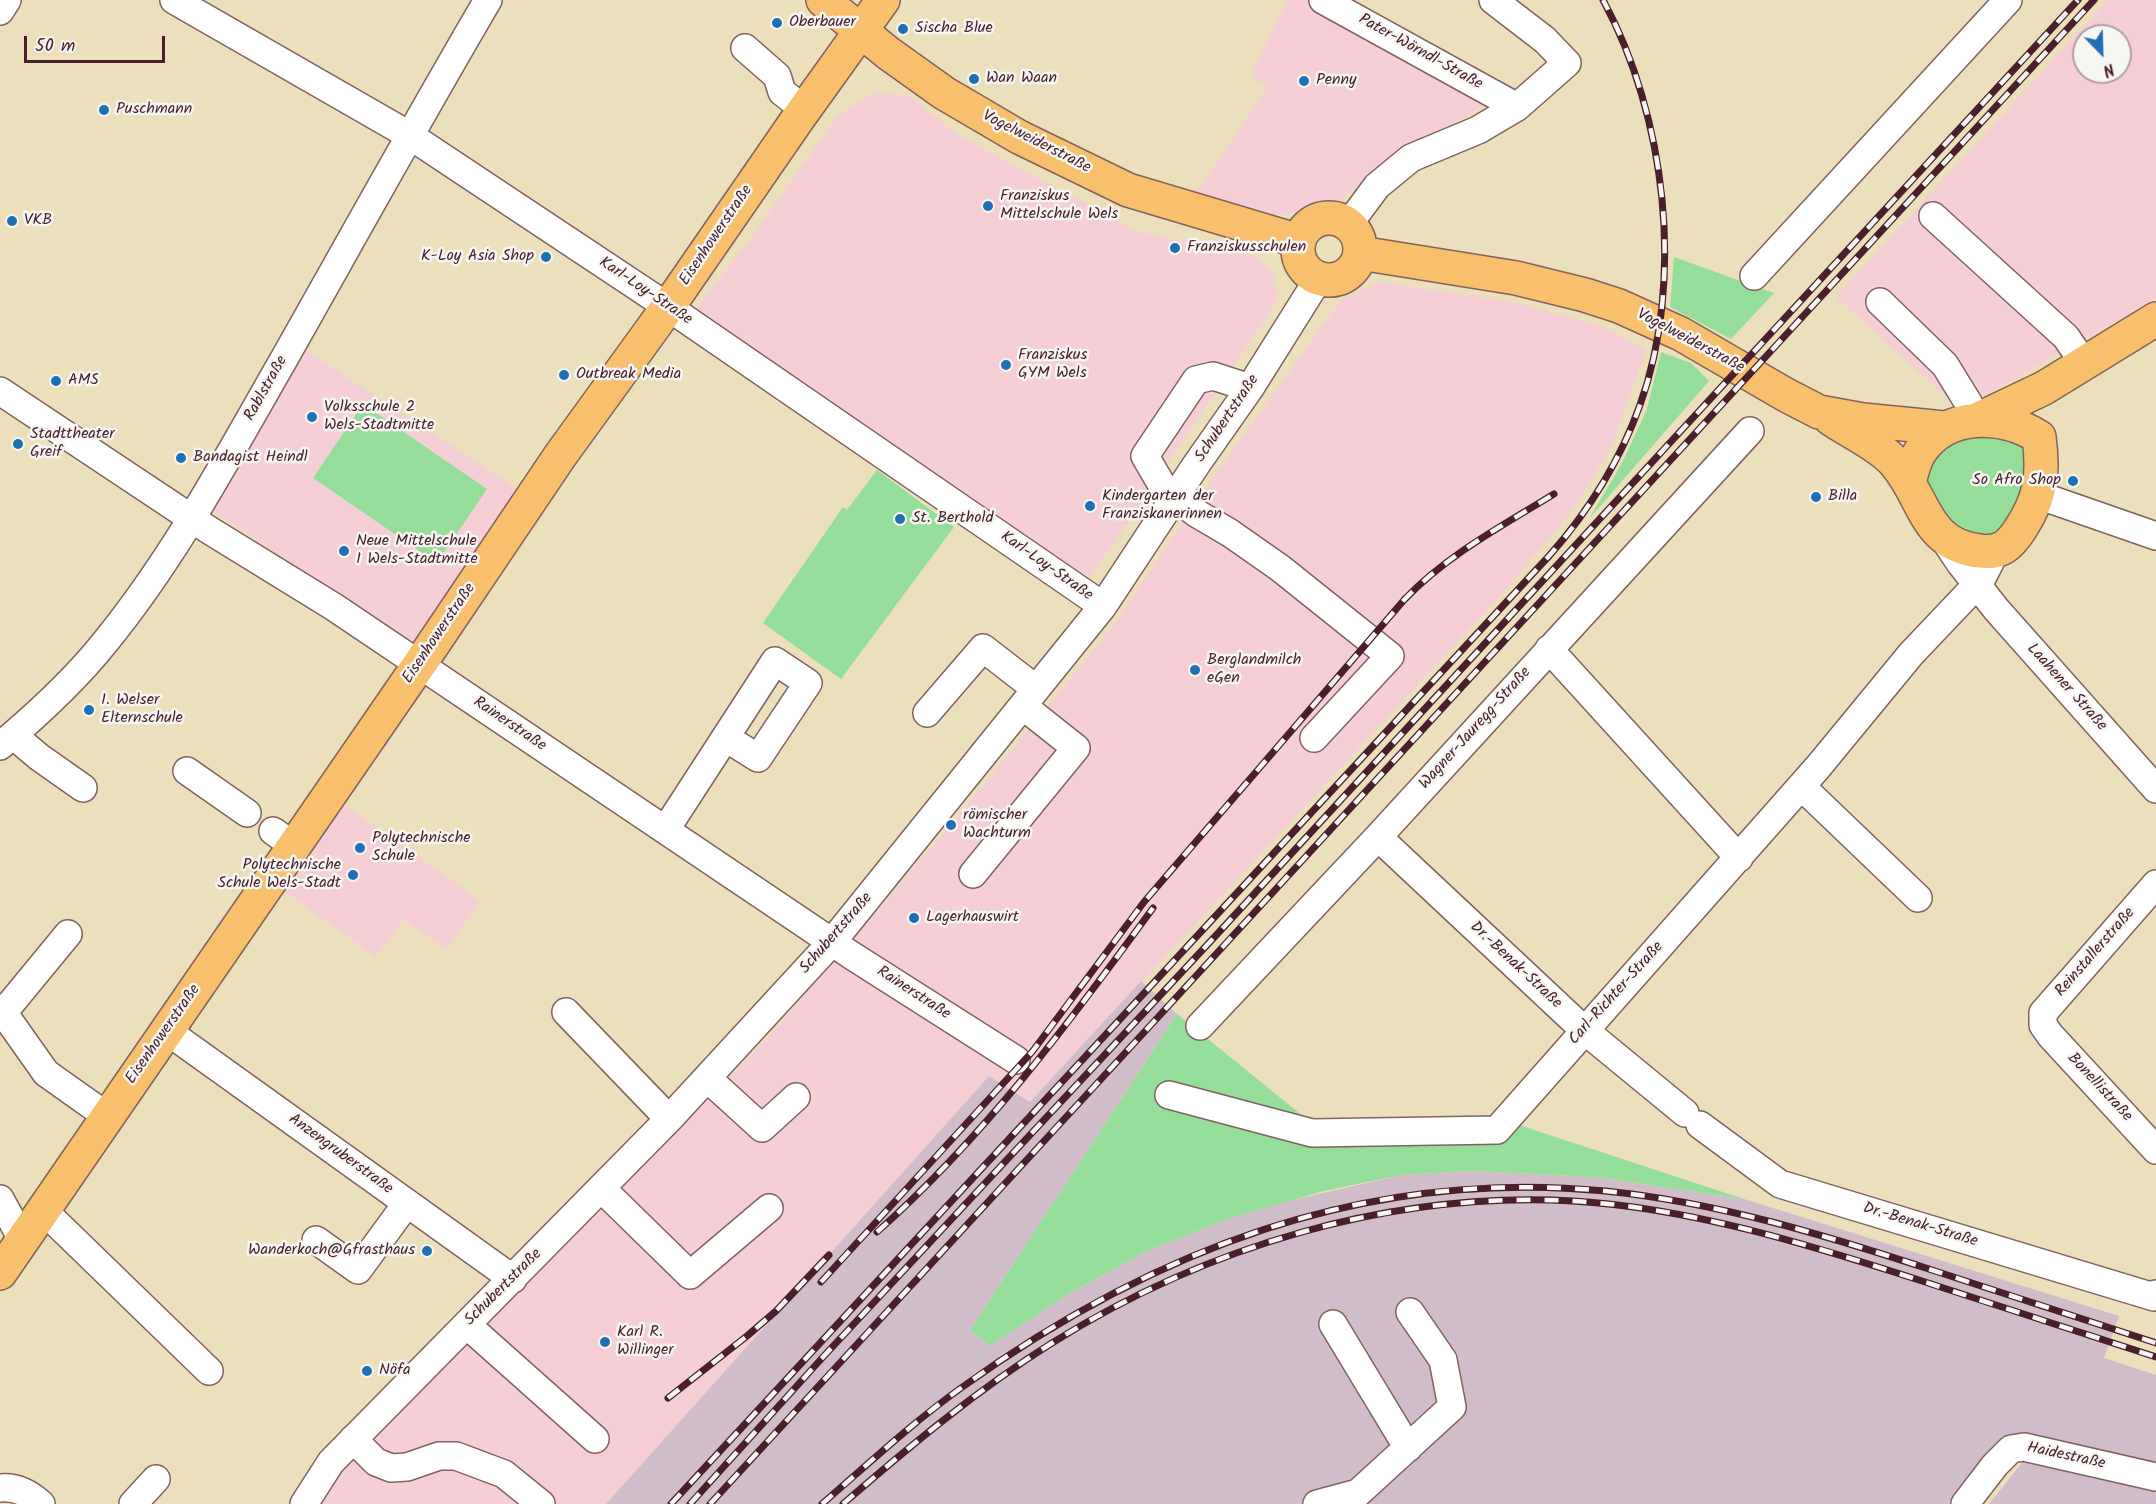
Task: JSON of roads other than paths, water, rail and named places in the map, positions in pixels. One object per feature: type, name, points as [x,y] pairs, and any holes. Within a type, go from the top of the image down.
[{"type":"main road","name":"Vogelweiderstraße","points":[[823,0],[860,31],[944,93],[1019,136],[1128,190],[1299,241]]},
{"type":"main road","name":"Eisenhowerstraße","points":[[0,1273],[167,1031],[284,839],[419,665],[560,456],[668,308],[804,109],[883,0]]},
{"type":"main road","points":[[1337,219],[1354,239],[1356,263],[1350,271],[1337,279],[1319,278],[1309,272],[1298,255],[1302,233],[1316,220],[1337,219]]},
{"type":"main road","name":"Vogelweiderstraße","points":[[1354,239],[1585,295],[1619,306],[1681,334],[1819,412],[1863,420],[1944,428]]},
{"type":"main road","points":[[1909,482],[1920,452],[1944,428],[1974,411],[2044,388],[2156,319]]},
{"type":"main road","points":[[1819,412],[1895,462],[1909,482],[1922,509],[1944,539],[1966,548],[1995,552],[2014,538],[2028,517],[2038,495],[2043,462],[2037,414],[2044,388]]},
{"type":"main road","points":[[1974,411],[2018,425],[2039,437]]},
{"type":"street","points":[[0,10],[7,0]]},
{"type":"street","name":"Karl-Loy-Straße","points":[[174,0],[410,135],[668,308],[1103,606]]},
{"type":"street","name":"Rablstraße","points":[[7,740],[77,674],[106,642],[138,600],[193,519],[488,0]]},
{"type":"street","name":"Pater-Wörndl-Straße","points":[[1323,0],[1517,107]]},
{"type":"street","points":[[1354,239],[1377,186],[1411,158],[1478,130],[1517,107],[1568,63],[1545,40],[1493,0]]},
{"type":"street","points":[[1754,276],[2008,0]]},
{"type":"street","points":[[745,48],[777,76],[782,92],[804,109]]},
{"type":"street","points":[[1933,216],[2066,337],[2083,362]]},
{"type":"street","name":"Schubertstraße","points":[[304,1504],[331,1462],[669,1119],[832,942],[1103,606],[1250,388],[1319,278]]},
{"type":"street","points":[[1880,302],[1945,365],[1974,411]]},
{"type":"street","points":[[1250,388],[1213,376],[1196,380],[1145,456],[1163,487],[1175,497],[1196,513],[1230,532],[1280,568],[1390,656],[1314,738]]},
{"type":"street","name":"Rainerstraße","points":[[0,391],[193,519],[326,602],[832,942],[1017,1060]]},
{"type":"street","name":"Wagner-Jauregg-Straße","points":[[1200,1026],[1750,431]]},
{"type":"street","points":[[2038,495],[2156,537]]},
{"type":"street","name":"Laahener Straße","points":[[1944,539],[1996,609],[2156,789]]},
{"type":"street","points":[[1978,586],[1995,552]]},
{"type":"street","name":"Carl-Richter-Straße","points":[[1169,1095],[1312,1133],[1497,1130],[1739,858],[1911,654],[1978,586]]},
{"type":"street","points":[[927,713],[982,648],[1076,748],[973,874]]},
{"type":"street","points":[[1549,649],[1739,858]]},
{"type":"street","points":[[666,829],[726,738]]},
{"type":"street","points":[[7,740],[39,757],[83,788]]},
{"type":"street","points":[[187,771],[247,813]]},
{"type":"street","points":[[1801,786],[1918,898]]},
{"type":"street","name":"Dr.-Benak-Straße","points":[[1377,837],[1584,1030],[1692,1119],[1780,1184],[2155,1296]]},
{"type":"street","name":"Reinstallerstraße","points":[[2043,1024],[2043,1013],[2156,884]]},
{"type":"street","points":[[68,934],[2,1010],[46,1073],[108,1117]]},
{"type":"street","points":[[566,1012],[669,1119]]},
{"type":"street","name":"Bonellistraße","points":[[2043,1024],[2050,1035],[2156,1150]]},
{"type":"street","name":"Anzengruberstraße","points":[[167,1031],[513,1278]]},
{"type":"street","points":[[706,1078],[762,1128],[796,1098]]},
{"type":"street","points":[[601,1188],[690,1275],[769,1208]]},
{"type":"street","points":[[0,1199],[23,1241]]},
{"type":"street","points":[[316,1240],[358,1270],[407,1203]]},
{"type":"street","points":[[44,1211],[209,1371]]},
{"type":"street","points":[[1317,1504],[1358,1493],[1452,1407],[1443,1360],[1410,1312]]},
{"type":"street","points":[[467,1324],[595,1439]]},
{"type":"street","points":[[1333,1324],[1408,1448]]},
{"type":"street","points":[[353,1439],[376,1462],[391,1468],[407,1467],[439,1456],[456,1456],[504,1474],[542,1504]]},
{"type":"street","name":"Haidestraße","points":[[1965,1504],[1995,1465],[2011,1449],[2024,1447],[2156,1477]]},
{"type":"street","points":[[133,1504],[156,1479]]},
{"type":"street","points":[[0,1488],[12,1487],[32,1496],[41,1504]]},
{"type":"railway","points":[[671,1504],[1549,556],[1577,522],[1602,485],[1632,426],[1654,356],[1662,305],[1665,253],[1662,199],[1654,146],[1642,95],[1625,46],[1603,0]]},
{"type":"railway","points":[[690,1504],[823,1357],[1208,944],[2078,0]]},
{"type":"railway","points":[[710,1504],[2094,0]]},
{"type":"railway","points":[[821,1282],[1032,1052],[1144,902],[1404,600],[1457,555],[1554,494]]},
{"type":"railway","points":[[877,1232],[916,1196],[1024,1078],[1153,908]]},
{"type":"railway","points":[[822,1504],[943,1401],[1034,1339],[1109,1296],[1186,1259],[1265,1229],[1346,1207],[1430,1193],[1516,1187],[1605,1191],[1689,1203],[1772,1222],[1854,1245],[2156,1343]]},
{"type":"railway","points":[[843,1504],[919,1440],[997,1380],[1052,1343],[1111,1309],[1172,1279],[1236,1253],[1301,1232],[1368,1216],[1436,1205],[1504,1200],[1573,1201],[1661,1211],[1705,1220],[1834,1253],[2156,1357]]},
{"type":"railway","points":[[668,1398],[776,1311],[829,1255]]},
{"type":"place","name":"Oberbauer","points":[[777,23]]},
{"type":"place","name":"Sischa Blue","points":[[903,29]]},
{"type":"place","name":"Wan Waan","points":[[974,79]]},
{"type":"place","name":"Penny","points":[[1304,81]]},
{"type":"place","name":"Puschmann","points":[[104,110]]},
{"type":"place","name":"Franziskus Mittelschule Wels","points":[[988,206]]},
{"type":"place","name":"VKB","points":[[12,221]]},
{"type":"place","name":"Franziskusschulen","points":[[1175,248]]},
{"type":"place","name":"K-Loy Asia Shop","points":[[546,257]]},
{"type":"place","name":"Franziskus GYM Wels","points":[[1006,365]]},
{"type":"place","name":"Outbreak Media","points":[[564,375]]},
{"type":"place","name":"AMS","points":[[56,381]]},
{"type":"place","name":"Volksschule 2 Wels-Stadtmitte","points":[[312,417]]},
{"type":"place","name":"Stadttheater Greif","points":[[18,444]]},
{"type":"place","name":"Bandagist Heindl","points":[[181,458]]},
{"type":"place","name":"So Afro Shop","points":[[2073,481]]},
{"type":"place","name":"Billa","points":[[1816,497]]},
{"type":"place","name":"Kindergarten der Franziskanerinnen","points":[[1090,506]]},
{"type":"place","name":"St. Berthold","points":[[900,519]]},
{"type":"place","name":"Neue Mittelschule 1 Wels-Stadtmitte","points":[[344,551]]},
{"type":"place","name":"Berglandmilch eGen","points":[[1195,670]]},
{"type":"place","name":"1. Welser Elternschule","points":[[89,710]]},
{"type":"place","name":"römischer Wachturm","points":[[951,825]]},
{"type":"place","name":"Polytechnische Schule","points":[[360,848]]},
{"type":"place","name":"Polytechnische Schule Wels-Stadt","points":[[353,875]]},
{"type":"place","name":"Lagerhauswirt","points":[[914,918]]},
{"type":"place","name":"Wanderkoch@Gfrasthaus","points":[[427,1251]]},
{"type":"place","name":"Karl R. Willinger","points":[[605,1342]]},
{"type":"place","name":"Nöfa","points":[[367,1371]]}]
